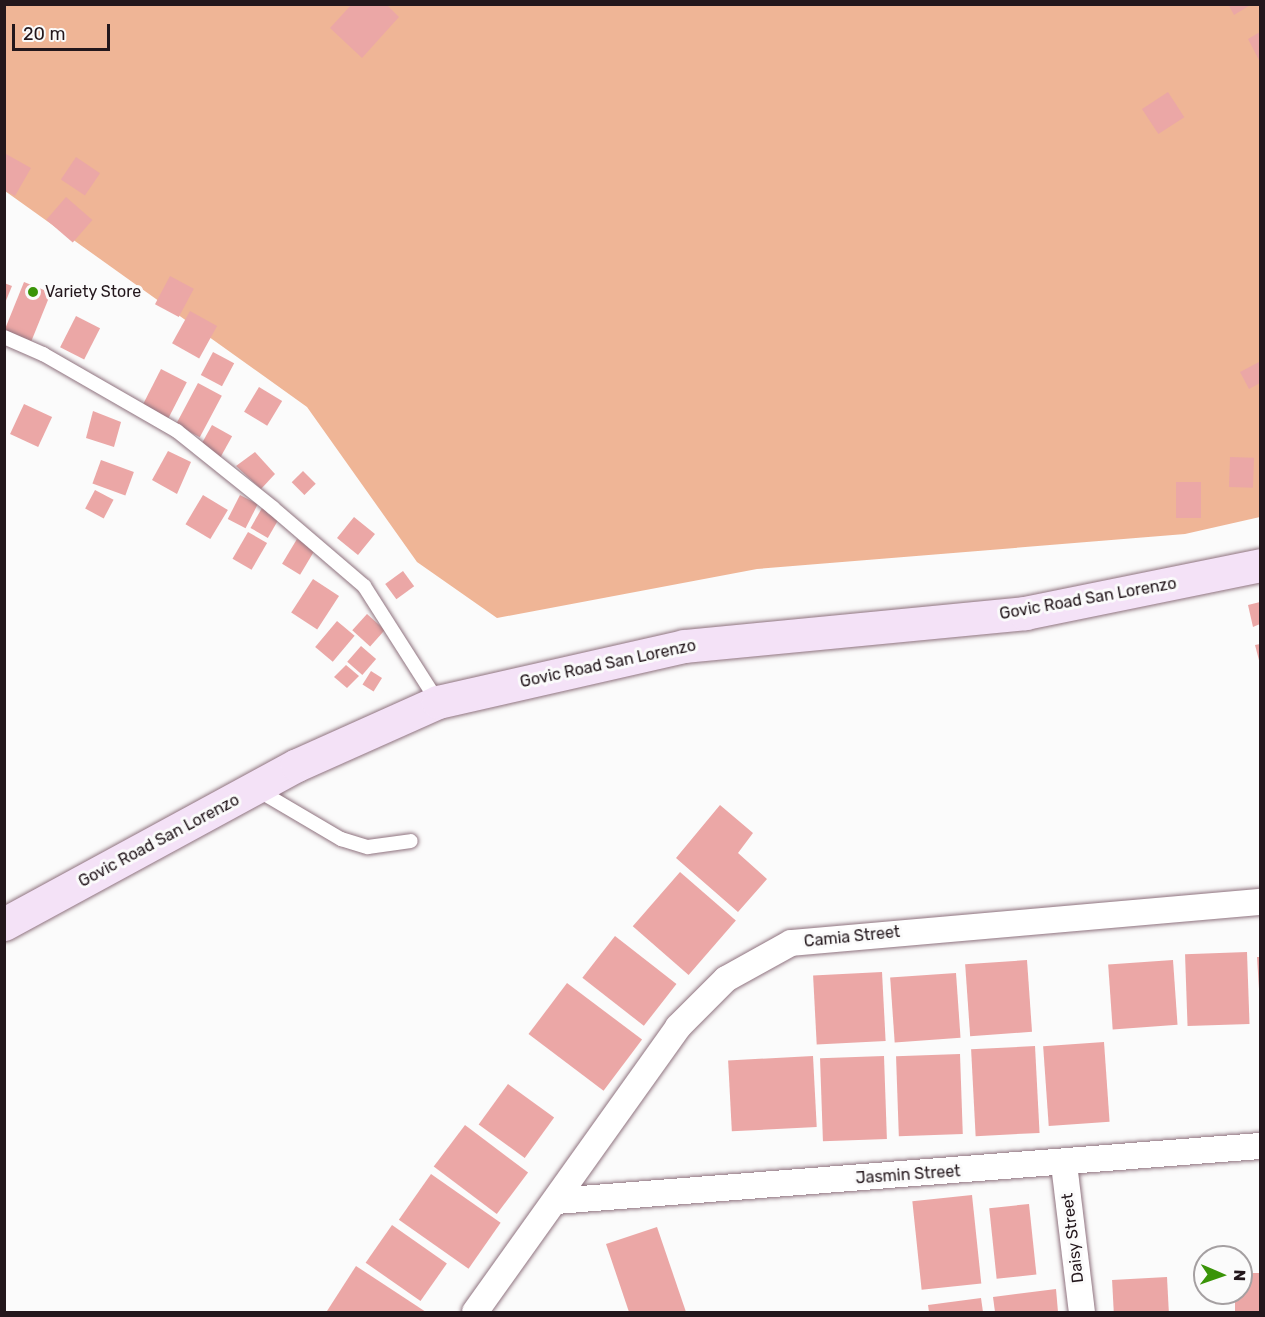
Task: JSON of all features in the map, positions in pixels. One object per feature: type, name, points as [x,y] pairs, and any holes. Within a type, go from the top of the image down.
[{"type":"main road","name":"Govic Road San Lorenzo","points":[[4,924],[297,765],[438,702],[684,646],[1025,613],[1260,565]]},
{"type":"street","name":"Camia Street","points":[[475,1312],[678,1027],[726,979],[791,943],[1260,902]]},
{"type":"street","name":"Jasmin Street","points":[[556,1201],[1064,1164],[1260,1146]]},
{"type":"street","name":"Daisy Street","points":[[1064,1164],[1082,1312]]},
{"type":"lane","points":[[4,337],[43,354],[177,431],[281,515],[364,586],[438,702]]},
{"type":"lane","points":[[256,789],[341,839],[368,847],[411,841]]},
{"type":"shaded area","points":[[5,5],[1260,5],[1260,517],[1185,534],[757,569],[497,618],[417,562],[307,407],[5,191]]},
{"type":"building","points":[[352,4],[386,4],[399,17],[362,58],[330,28]]},
{"type":"building","points":[[1228,4],[1252,4],[1234,15]]},
{"type":"building","points":[[1260,32],[1260,62],[1248,39]]},
{"type":"building","points":[[1168,92],[1184,117],[1158,134],[1142,109]]},
{"type":"building","points":[[6,154],[31,168],[15,196],[4,190]]},
{"type":"building","points":[[76,157],[100,173],[85,196],[61,179]]},
{"type":"building","points":[[66,197],[92,220],[73,243],[46,220]]},
{"type":"building","points":[[170,276],[194,289],[179,317],[155,304]]},
{"type":"building","points":[[24,282],[51,293],[31,341],[5,330]]},
{"type":"building","points":[[4,283],[12,286],[5,303],[4,303]]},
{"type":"building","points":[[190,311],[217,326],[199,358],[172,343]]},
{"type":"building","points":[[76,316],[100,328],[84,359],[60,347]]},
{"type":"building","points":[[213,352],[234,363],[222,386],[201,375]]},
{"type":"building","points":[[1259,362],[1260,383],[1249,389],[1240,372]]},
{"type":"building","points":[[161,369],[187,382],[167,421],[141,408]]},
{"type":"building","points":[[198,383],[222,396],[200,437],[176,424]]},
{"type":"building","points":[[259,387],[282,401],[267,426],[244,412]]},
{"type":"building","points":[[24,404],[52,417],[38,447],[10,434]]},
{"type":"building","points":[[93,411],[121,422],[114,447],[86,438]]},
{"type":"building","points":[[212,425],[232,436],[220,459],[199,448]]},
{"type":"building","points":[[168,451],[191,462],[177,494],[152,480]]},
{"type":"building","points":[[255,452],[275,474],[261,489],[236,466]]},
{"type":"building","points":[[1230,457],[1254,458],[1253,488],[1229,487]]},
{"type":"building","points":[[101,460],[134,472],[125,495],[92,483]]},
{"type":"building","points":[[303,471],[316,484],[304,495],[292,482]]},
{"type":"building","points":[[1176,482],[1201,482],[1201,518],[1176,518]]},
{"type":"building","points":[[95,490],[114,500],[104,518],[85,509]]},
{"type":"building","points":[[203,495],[228,510],[210,539],[185,524]]},
{"type":"building","points":[[240,495],[258,504],[246,528],[228,519]]},
{"type":"building","points":[[262,508],[279,518],[268,538],[251,528]]},
{"type":"building","points":[[354,517],[375,534],[358,555],[337,538]]},
{"type":"building","points":[[248,532],[267,543],[252,570],[232,559]]},
{"type":"building","points":[[297,539],[315,550],[300,575],[282,564]]},
{"type":"building","points":[[403,571],[414,586],[396,599],[385,584]]},
{"type":"building","points":[[313,579],[339,596],[317,629],[291,613]]},
{"type":"building","points":[[1260,602],[1260,624],[1253,627],[1248,605]]},
{"type":"building","points":[[367,614],[385,630],[370,646],[352,630]]},
{"type":"building","points":[[337,621],[355,636],[333,662],[315,647]]},
{"type":"building","points":[[1260,644],[1260,664],[1255,645]]},
{"type":"building","points":[[361,646],[376,659],[362,675],[347,662]]},
{"type":"building","points":[[346,665],[359,676],[347,688],[334,677]]},
{"type":"building","points":[[371,671],[382,678],[374,691],[363,685]]},
{"type":"building","points":[[720,805],[753,833],[738,853],[767,879],[738,912],[676,858]]},
{"type":"building","points":[[680,872],[736,921],[689,975],[633,926]]},
{"type":"building","points":[[615,936],[676,984],[644,1026],[582,978]]},
{"type":"building","points":[[1247,952],[1250,1024],[1188,1026],[1185,954]]},
{"type":"building","points":[[1257,957],[1260,957],[1260,989],[1259,989]]},
{"type":"building","points":[[1027,960],[1032,1032],[970,1036],[965,964]]},
{"type":"building","points":[[1173,960],[1178,1025],[1113,1029],[1108,965]]},
{"type":"building","points":[[882,972],[886,1041],[817,1045],[813,976]]},
{"type":"building","points":[[956,973],[961,1038],[895,1042],[890,978]]},
{"type":"building","points":[[567,983],[642,1040],[604,1091],[528,1034]]},
{"type":"building","points":[[1104,1042],[1110,1122],[1049,1126],[1043,1046]]},
{"type":"building","points":[[1035,1046],[1040,1133],[976,1136],[971,1049]]},
{"type":"building","points":[[960,1054],[963,1134],[899,1136],[896,1056]]},
{"type":"building","points":[[813,1056],[817,1127],[732,1131],[728,1060]]},
{"type":"building","points":[[884,1056],[887,1139],[823,1141],[820,1058]]},
{"type":"building","points":[[508,1084],[554,1118],[525,1158],[479,1124]]},
{"type":"building","points":[[465,1125],[528,1173],[497,1214],[434,1167]]},
{"type":"building","points":[[431,1174],[501,1223],[469,1269],[399,1220]]},
{"type":"building","points":[[972,1195],[981,1284],[922,1290],[912,1201]]},
{"type":"building","points":[[1029,1204],[1036,1275],[997,1279],[989,1208]]},
{"type":"building","points":[[392,1225],[447,1263],[420,1301],[366,1263]]},
{"type":"building","points":[[657,1227],[686,1312],[629,1312],[606,1244]]},
{"type":"building","points":[[356,1266],[426,1312],[327,1311]]},
{"type":"building","points":[[1253,1273],[1260,1273],[1260,1312],[1235,1312],[1235,1305],[1253,1305]]},
{"type":"building","points":[[1167,1277],[1169,1312],[1114,1312],[1112,1280]]},
{"type":"building","points":[[1056,1289],[1058,1312],[995,1312],[993,1297]]},
{"type":"building","points":[[981,1298],[983,1312],[929,1312],[928,1305]]},
{"type":"place","name":"Variety Store","points":[[33,292]]}]
